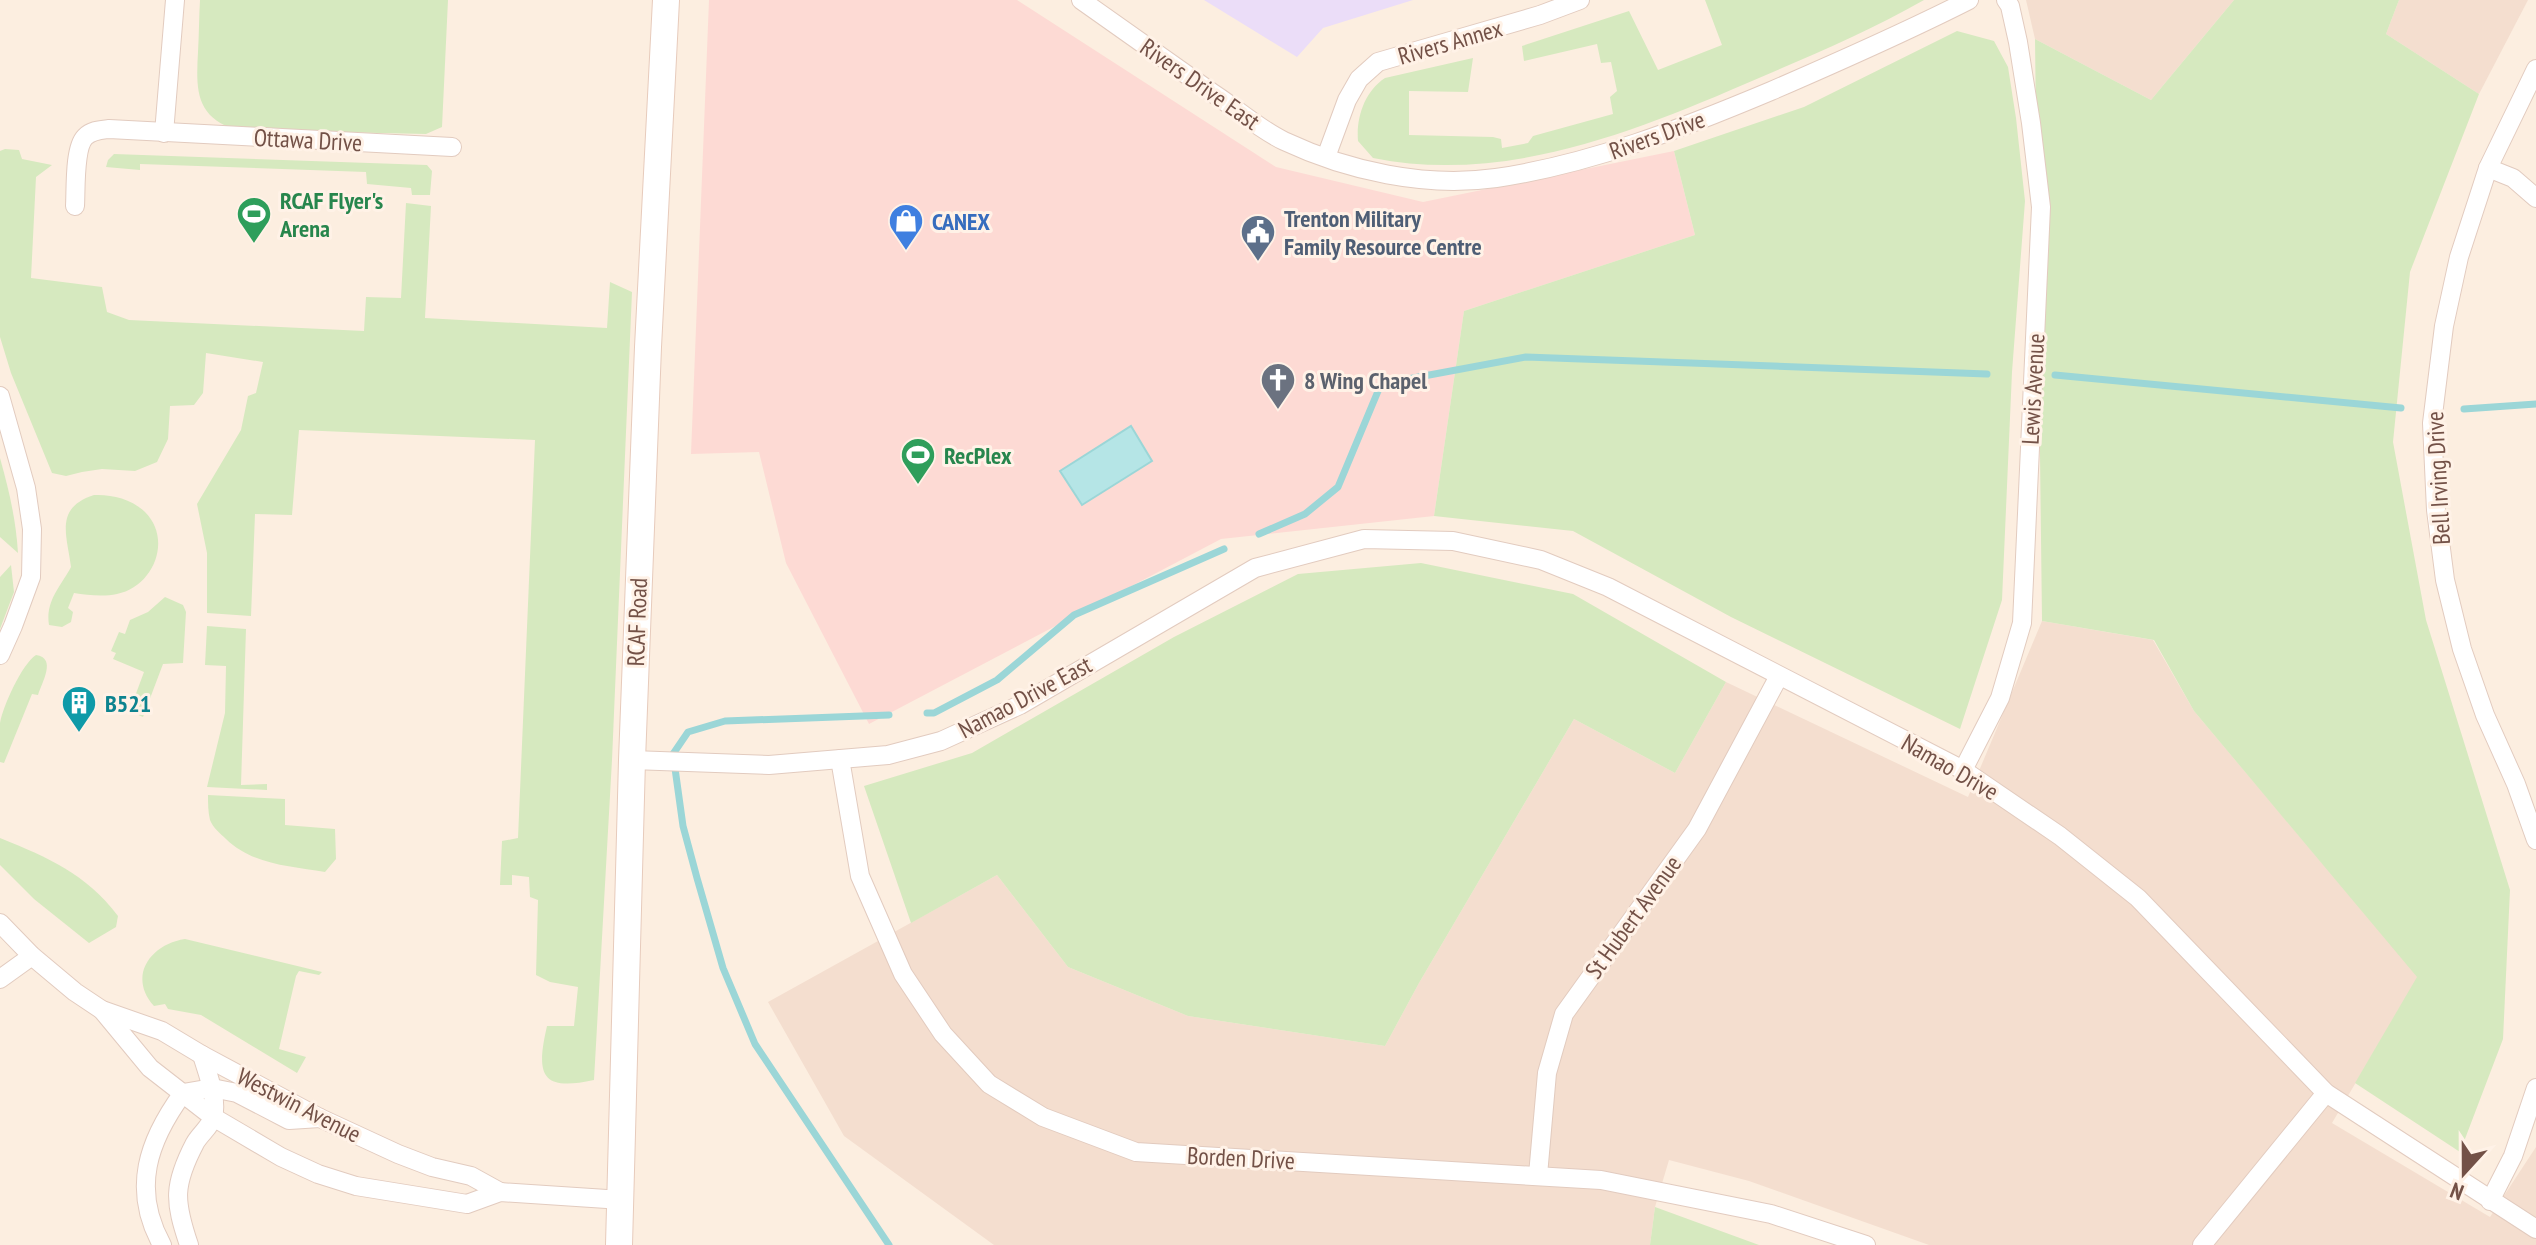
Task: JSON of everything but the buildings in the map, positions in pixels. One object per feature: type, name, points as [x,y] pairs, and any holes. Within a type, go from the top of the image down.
[{"type":"main road","name":"RCAF Road","points":[[619,1245],[632,760],[666,0]]},
{"type":"street","points":[[164,133],[175,0]]},
{"type":"street","name":"Rivers Drive East","points":[[1081,0],[1283,140],[1326,157]]},
{"type":"street","name":"Rivers Annex","points":[[1326,157],[1347,100],[1359,79],[1378,62],[1540,15],[1580,0]]},
{"type":"street","name":"Rivers Drive","points":[[1326,157],[1363,170],[1448,180],[1494,178],[1600,155],[1648,140],[1759,96],[1884,43],[1969,0]]},
{"type":"street","name":"Lewis Avenue","points":[[1963,770],[2000,698],[2022,623],[2041,207],[2018,42],[2006,0]]},
{"type":"street","name":"Bell Irving Drive","points":[[2536,69],[2488,168],[2459,257],[2444,326],[2432,423],[2436,510],[2445,580],[2462,649],[2536,840]]},
{"type":"street","name":"Ottawa Drive","points":[[75,206],[79,149],[84,138],[95,131],[109,129],[452,147]]},
{"type":"street","points":[[2488,168],[2513,178],[2536,198]]},
{"type":"street","points":[[0,396],[26,488],[32,529],[31,577],[0,655]]},
{"type":"street","name":"Namao Drive","points":[[1255,568],[1364,539],[1453,541],[1541,560],[1608,587],[1963,770],[2060,836],[2138,898],[2326,1093],[2536,1229]]},
{"type":"street","name":"Namao Drive East","points":[[632,760],[769,765],[888,755],[941,741],[1020,705],[1255,568]]},
{"type":"street","name":"St Hubert Avenue","points":[[1538,1175],[1547,1073],[1564,1014],[1697,829],[1779,676]]},
{"type":"street","name":"Borden Drive","points":[[840,759],[860,876],[903,974],[943,1034],[989,1084],[1043,1117],[1136,1152],[1601,1180],[1771,1214],[1866,1245]]},
{"type":"street","name":"Westwin Avenue","points":[[0,923],[32,956],[102,1010],[162,1031],[320,1118],[398,1154],[432,1167],[471,1176],[500,1192]]},
{"type":"street","points":[[0,979],[32,956]]},
{"type":"street","name":"Westwin Avenue","points":[[102,1010],[150,1068],[213,1117],[281,1157],[318,1174],[356,1186],[467,1204],[500,1192],[622,1200]]},
{"type":"street","points":[[189,1245],[176,1206],[180,1176],[197,1140],[213,1117],[212,1088],[202,1055]]},
{"type":"street","points":[[162,1245],[145,1197],[150,1153],[166,1118],[183,1093],[212,1088],[237,1093],[289,1120],[320,1118]]},
{"type":"street","points":[[2490,1201],[2513,1156],[2536,1088]]},
{"type":"street","points":[[2202,1245],[2326,1093]]},
{"type":"shaded area","points":[[709,0],[1017,0],[1276,167],[1423,202],[1674,151],[1695,235],[1464,311],[1434,516],[1221,539],[869,724],[786,563],[759,452],[691,454]]},
{"type":"shaded area","points":[[1204,0],[1413,0],[1323,28],[1297,57]]},
{"type":"shaded area","points":[[2026,0],[2234,0],[2151,100],[2035,39]]},
{"type":"shaded area","points":[[2399,0],[2528,0],[2479,94],[2386,34]]},
{"type":"shaded area","points":[[2042,621],[2153,640],[2194,711],[2418,977],[2332,1123],[2490,1217],[2536,1147],[2536,1245],[1929,1245],[1749,1181],[1669,1160],[1655,1207],[1650,1245],[994,1245],[844,1136],[768,1002],[997,875],[1068,967],[1188,1016],[1385,1046],[1574,719],[1675,773],[1726,682],[1968,797]]},
{"type":"green space","points":[[200,0],[448,0],[442,127],[426,134],[237,130],[223,124],[206,109],[198,90]]},
{"type":"green space","points":[[1705,0],[1924,0],[1843,41],[1713,97],[1571,148],[1473,164],[1423,164],[1373,158],[1358,141],[1363,105],[1378,83],[1385,78],[1473,58],[1468,92],[1409,91],[1409,135],[1493,137],[1501,139],[1502,148],[1528,143],[1533,136],[1613,114],[1610,97],[1617,91],[1611,62],[1601,63],[1597,44],[1524,61],[1522,46],[1629,11],[1658,70],[1722,45]]},
{"type":"green space","points":[[2234,0],[2399,0],[2386,34],[2479,94],[2410,272],[2393,442],[2426,620],[2510,890],[2503,1039],[2460,1152],[2355,1083],[2417,977],[2194,711],[2154,640],[2042,621],[2035,39],[2151,100]]},
{"type":"green space","points":[[1957,31],[1994,41],[2008,67],[2025,201],[2012,372],[2002,600],[1960,729],[1731,617],[1573,531],[1434,516],[1464,311],[1695,235],[1674,151],[1804,107]]},
{"type":"green space","points":[[19,150],[22,159],[52,165],[36,177],[31,278],[102,287],[107,312],[129,320],[364,331],[366,297],[401,298],[406,203],[431,206],[425,318],[607,328],[610,282],[632,292],[612,760],[594,1080],[562,1083],[546,1076],[542,1056],[547,1026],[574,1026],[578,987],[550,982],[536,975],[538,900],[530,897],[529,877],[512,875],[512,885],[500,885],[502,841],[518,838],[535,440],[299,430],[292,515],[255,514],[251,616],[207,613],[207,553],[197,504],[241,430],[248,396],[256,393],[263,362],[206,353],[203,393],[194,405],[170,406],[168,439],[157,462],[135,471],[102,469],[66,476],[52,473],[11,373],[0,337],[0,151]]},
{"type":"green space","points":[[114,154],[427,165],[432,171],[430,195],[412,195],[411,188],[367,184],[366,172],[140,164],[140,170],[106,167]]},
{"type":"green space","points":[[0,458],[12,505],[18,553],[0,537]]},
{"type":"green space","points":[[94,495],[121,498],[145,512],[158,536],[155,561],[149,572],[130,590],[106,595],[74,593],[68,608],[73,612],[71,622],[62,627],[49,625],[49,608],[71,567],[66,534],[68,515],[73,507]]},
{"type":"green space","points":[[1421,563],[1573,594],[1726,682],[1675,773],[1574,719],[1385,1046],[1188,1016],[1068,967],[997,875],[911,923],[864,786],[972,753],[1174,637],[1298,574]]},
{"type":"green space","points":[[11,565],[14,592],[0,629],[0,577]]},
{"type":"green space","points":[[165,597],[183,605],[186,612],[183,663],[163,664],[143,717],[131,707],[144,672],[113,659],[116,653],[111,651],[119,632],[125,634],[130,620],[148,612]]},
{"type":"green space","points":[[207,626],[246,629],[241,785],[267,784],[267,790],[207,787],[225,713],[226,666],[205,665]]},
{"type":"green space","points":[[36,655],[46,661],[45,677],[38,695],[32,694],[4,763],[0,762],[2,716],[19,676]]},
{"type":"green space","points":[[208,795],[285,799],[285,825],[335,829],[336,859],[325,872],[272,863],[248,854],[213,826],[209,817]]},
{"type":"green space","points":[[0,838],[65,868],[93,888],[118,916],[116,927],[89,943],[34,899],[0,865]]},
{"type":"green space","points":[[185,939],[322,972],[319,975],[299,971],[296,976],[279,1049],[306,1057],[297,1073],[201,1015],[168,1009],[165,1004],[154,1006],[143,984],[147,963],[162,947]]},
{"type":"green space","points":[[1655,1207],[1759,1245],[1650,1245]]},
{"type":"water","points":[[1131,426],[1152,461],[1082,505],[1060,471]]},
{"type":"waterway","points":[[1259,534],[1305,514],[1338,487],[1381,384],[1526,357],[1987,374]]},
{"type":"waterway","points":[[2055,375],[2401,408]]},
{"type":"waterway","points":[[2464,409],[2536,404]]},
{"type":"waterway","points":[[927,713],[934,713],[997,680],[1074,615],[1224,549]]},
{"type":"waterway","points":[[889,715],[725,721],[688,732],[673,754],[683,826],[697,878],[723,968],[755,1044],[889,1245]]},
{"type":"place","name":"RCAF Flyer's Arena","points":[[254,245]]},
{"type":"place","name":"CANEX","points":[[906,252]]},
{"type":"place","name":"Trenton Military Family Resource Centre","points":[[1258,263]]},
{"type":"place","name":"8 Wing Chapel","points":[[1278,411]]},
{"type":"place","name":"RecPlex","points":[[918,486]]},
{"type":"place","name":"B521","points":[[79,734]]}]
